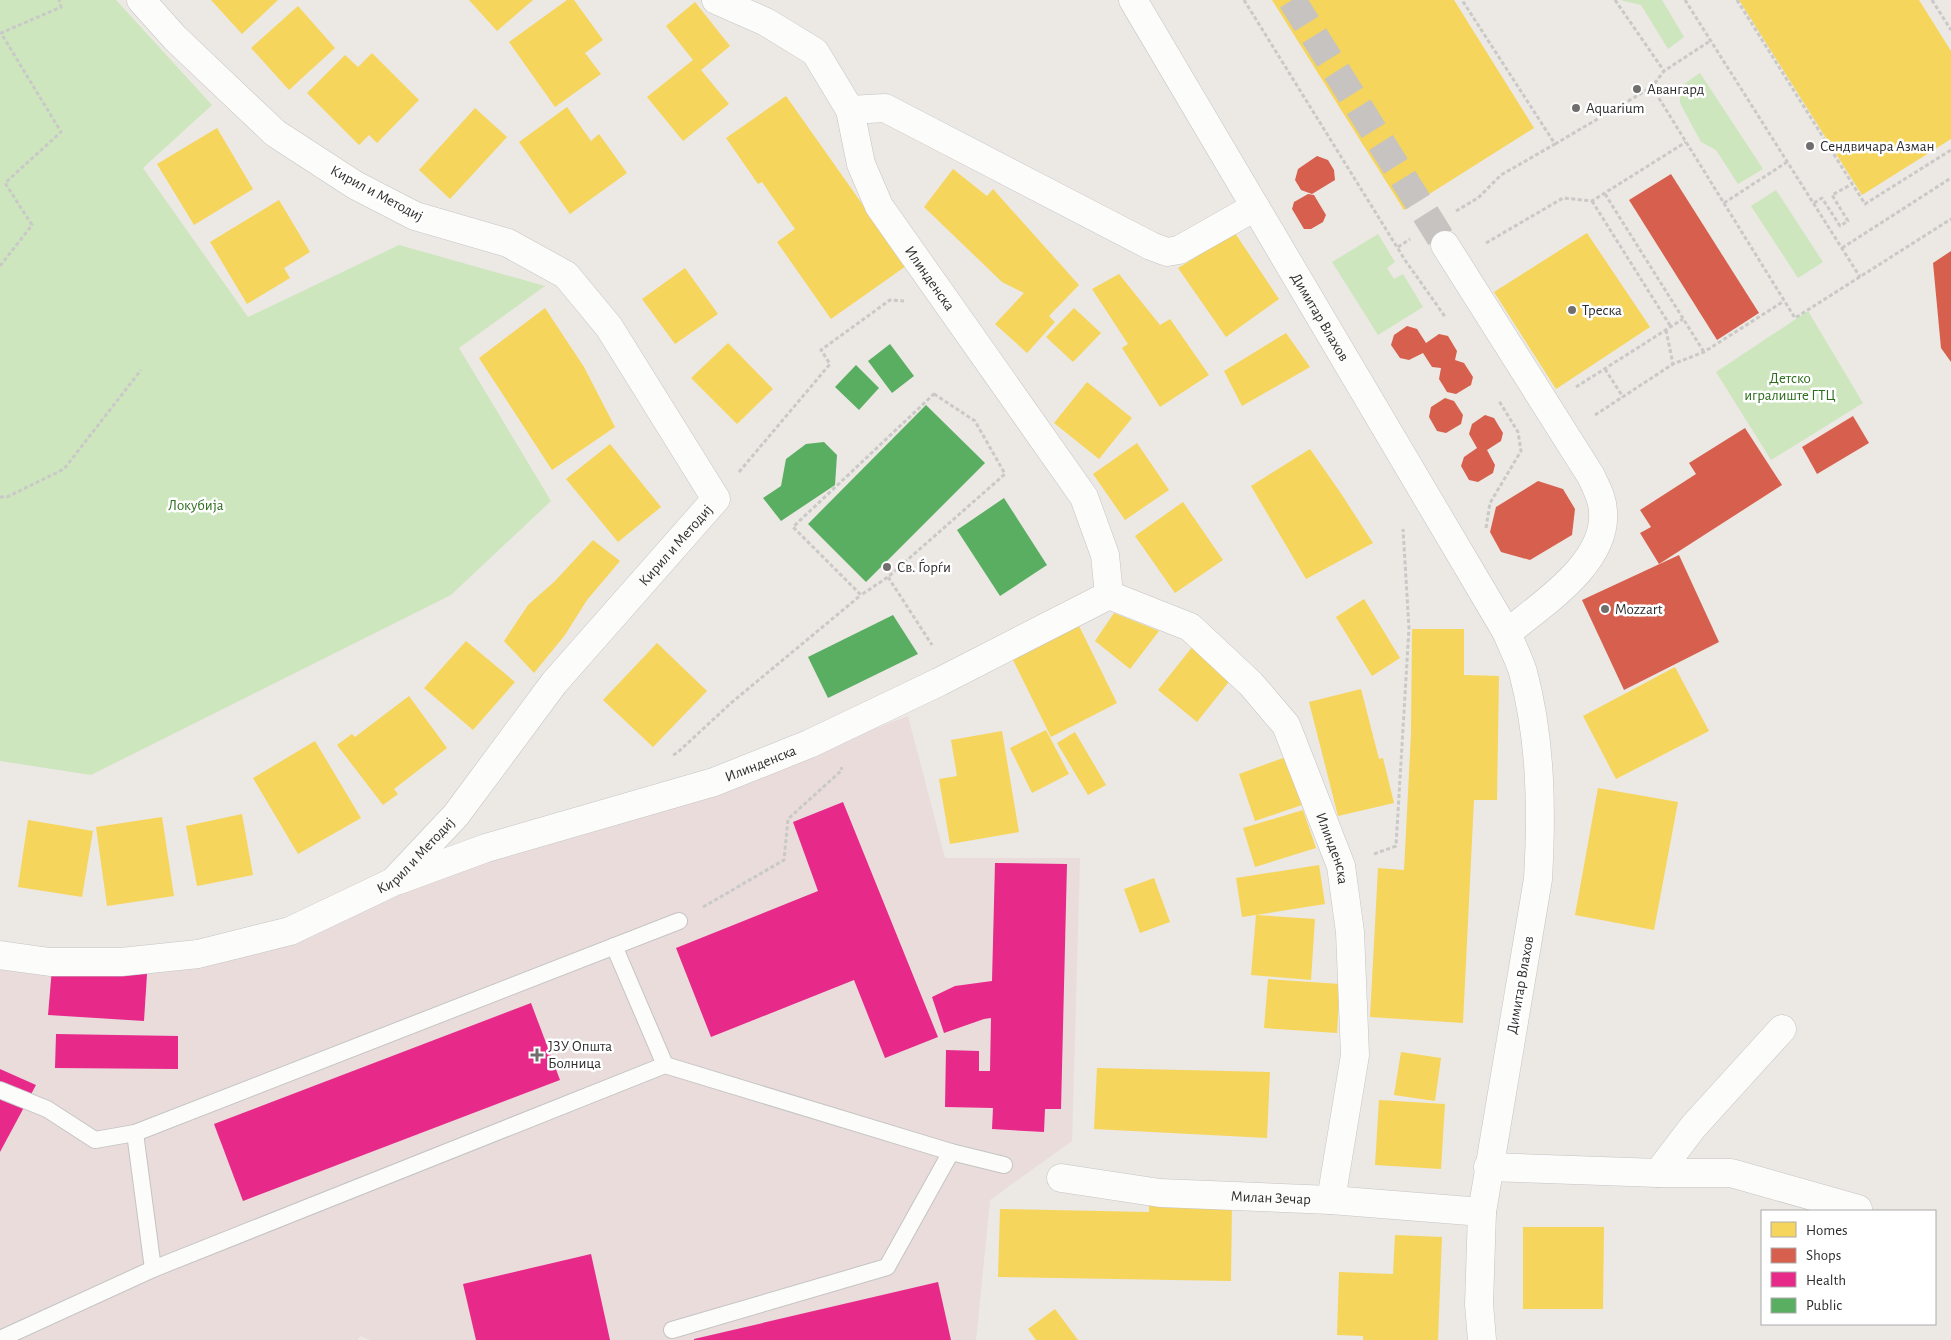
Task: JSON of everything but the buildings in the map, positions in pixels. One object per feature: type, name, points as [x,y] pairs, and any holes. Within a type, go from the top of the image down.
[{"type":"street","name":"Кирил и Методиј","points":[[0,955],[50,962],[121,962],[198,954],[290,931],[393,882],[456,815],[554,683],[716,499],[609,327],[566,275],[508,243],[415,216],[355,185],[291,144],[275,133],[175,38],[141,0]]},
{"type":"street","name":"Илинденска","points":[[716,0],[766,22],[815,52],[850,110],[861,164],[878,206],[1084,497],[1105,555],[1109,595]]},
{"type":"street","name":"Димитар Влахов","points":[[1133,0],[1507,633],[1523,671],[1534,726],[1540,781],[1541,831],[1538,879],[1488,1167],[1482,1212],[1479,1304],[1482,1340]]},
{"type":"street","points":[[850,110],[885,108],[1167,252],[1179,250],[1255,207]]},
{"type":"street","points":[[1450,253],[1591,476],[1599,493],[1603,512],[1600,540],[1585,565],[1546,601],[1507,633]]},
{"type":"street","name":"Илинденска","points":[[393,882],[486,848],[714,782],[809,744],[939,682],[1109,595],[1190,627],[1251,684],[1286,725],[1341,866],[1350,932],[1355,1055],[1331,1200]]},
{"type":"street","points":[[1658,1173],[1693,1127],[1782,1029]]},
{"type":"street","points":[[1488,1167],[1658,1173],[1731,1173],[1858,1209]]},
{"type":"street","name":"Милан Зечар","points":[[1061,1178],[1160,1193],[1331,1200],[1482,1212]]},
{"type":"lane","points":[[0,1090],[47,1108],[95,1140],[135,1133],[679,921]]},
{"type":"lane","points":[[614,946],[665,1065]]},
{"type":"lane","points":[[0,1340],[153,1269],[665,1065],[951,1152],[1004,1165]]},
{"type":"lane","points":[[135,1133],[153,1269]]},
{"type":"lane","points":[[672,1330],[887,1267],[951,1152]]},
{"type":"path","points":[[0,266],[32,225],[5,184],[61,132],[1,33],[60,7],[58,0]]},
{"type":"path","points":[[1244,0],[1417,278],[1452,326]]},
{"type":"path","points":[[1462,0],[1555,144]]},
{"type":"path","points":[[1615,0],[1664,71]]},
{"type":"path","points":[[1685,0],[1860,277]]},
{"type":"path","points":[[1737,0],[1865,204],[1951,150]]},
{"type":"path","points":[[1932,0],[1951,30]]},
{"type":"path","points":[[1454,212],[1478,198],[1501,175],[1652,86],[1664,71],[1710,41]]},
{"type":"path","points":[[1652,86],[1795,318],[1951,219]]},
{"type":"path","points":[[1450,253],[1562,198],[1592,201],[1606,194],[1686,142]]},
{"type":"path","points":[[1724,203],[1787,162]]},
{"type":"path","points":[[1842,248],[1951,178]]},
{"type":"path","points":[[1814,203],[1822,198],[1840,226],[1848,221],[1832,195],[1852,184]]},
{"type":"path","points":[[1606,194],[1704,352]]},
{"type":"path","points":[[1592,201],[1671,326]]},
{"type":"path","points":[[1398,247],[1414,237]]},
{"type":"path","points":[[716,499],[830,364],[821,350],[890,300],[914,302],[935,286]]},
{"type":"path","points":[[1564,435],[1673,364],[1704,352],[1784,301]]},
{"type":"path","points":[[1546,406],[1683,319]]},
{"type":"path","points":[[1665,330],[1673,364]]},
{"type":"path","points":[[1605,369],[1623,397]]},
{"type":"path","points":[[0,497],[7,497],[64,469],[141,370]]},
{"type":"path","points":[[668,757],[677,753],[731,703],[861,595],[888,577],[1005,474],[975,421],[934,394],[793,527],[861,595]]},
{"type":"path","points":[[1485,532],[1490,503],[1521,451],[1518,432],[1498,399]]},
{"type":"path","points":[[1341,866],[1396,846],[1409,628],[1402,508],[1423,492]]},
{"type":"path","points":[[888,577],[935,650]]},
{"type":"path","points":[[679,921],[784,860],[788,819],[842,770]]},
{"type":"shaded area","name":"ЈЗУ Општа Болница","points":[[908,716],[945,858],[1080,858],[1072,1141],[990,1200],[976,1340],[371,1340],[360,1336],[358,1340],[0,1340],[0,965],[201,964],[413,883],[714,790]]},
{"type":"green space","name":"Локубија","points":[[0,0],[116,0],[212,105],[143,168],[248,317],[399,245],[545,286],[459,348],[551,501],[451,595],[91,775],[0,761]]},
{"type":"green space","points":[[1620,0],[1662,0],[1684,37],[1668,49],[1641,5]]},
{"type":"green space","points":[[1700,73],[1763,169],[1738,184],[1716,150],[1701,142],[1680,103],[1680,87]]},
{"type":"green space","points":[[1776,190],[1823,262],[1798,278],[1751,206]]},
{"type":"green space","points":[[1378,234],[1395,262],[1387,268],[1394,279],[1403,274],[1423,307],[1378,335],[1332,262]]},
{"type":"green space","name":"Детско игралиште ГТЦ","points":[[1808,311],[1863,403],[1771,460],[1716,372]]},
{"type":"tunnel","points":[[1292,0],[1445,245]]},
{"type":"place","name":"Авангард","points":[[1637,89]]},
{"type":"place","name":"Aquarium","points":[[1576,108]]},
{"type":"place","name":"Сендвичара Азман","points":[[1810,146]]},
{"type":"place","name":"Треска","points":[[1572,310]]},
{"type":"place","name":"Св. Ѓорѓи","points":[[887,567]]},
{"type":"place","name":"Mozzart","points":[[1605,609]]},
{"type":"place","name":"ЈЗУ Општа Болница","points":[[537,1055]]}]
